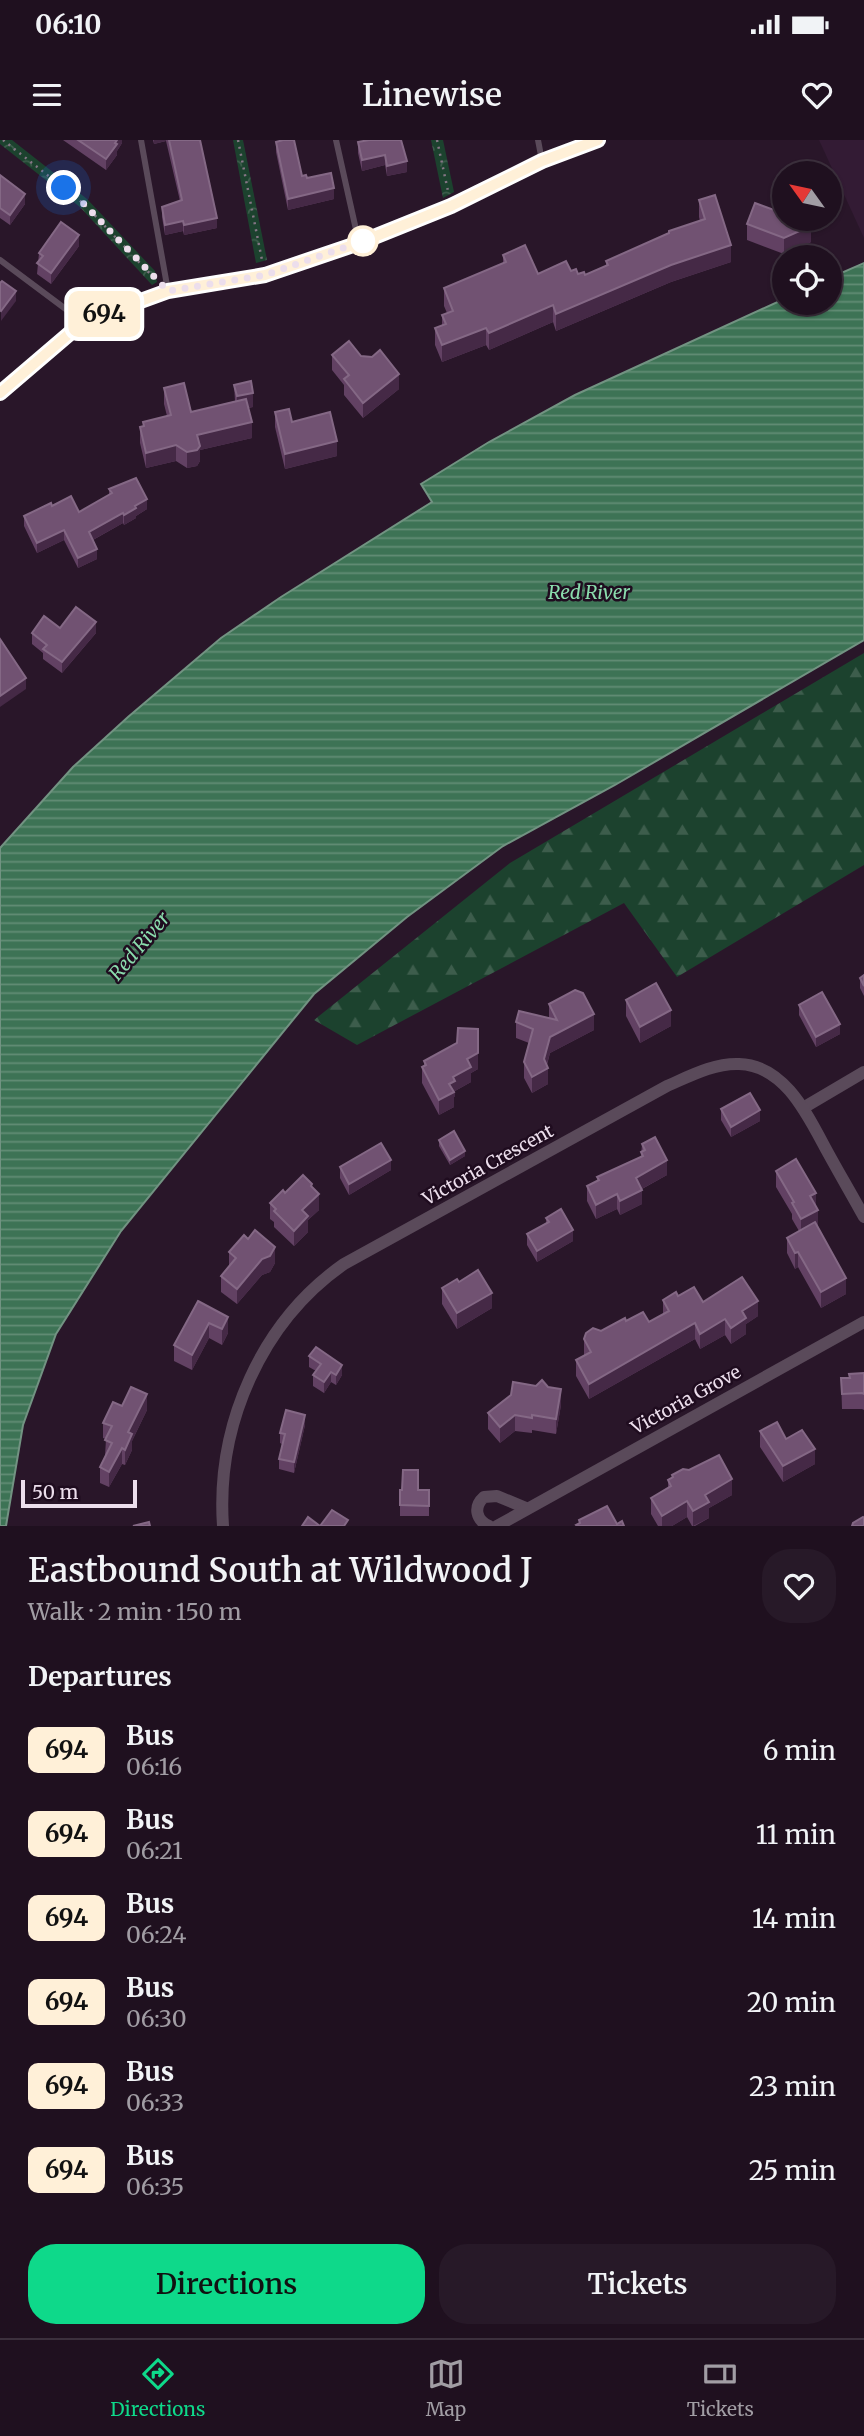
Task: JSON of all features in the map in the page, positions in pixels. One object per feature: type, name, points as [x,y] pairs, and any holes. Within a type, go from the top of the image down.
[{"type":"street","points":[[0,393],[83,322],[168,291],[265,275],[359,243],[451,206],[542,161],[598,140]]},
{"type":"street","name":"Victoria Crescent","points":[[223,1526],[221,1505],[224,1468],[231,1429],[239,1405],[270,1338],[303,1297],[344,1264],[667,1086],[721,1065],[758,1067],[771,1074],[803,1108],[864,1217]]},
{"type":"street","points":[[803,1108],[864,1072]]},
{"type":"street","name":"Victoria Grove","points":[[497,1526],[864,1322]]},
{"type":"street","points":[[489,1526],[479,1519],[477,1514],[478,1505],[484,1497],[497,1496],[526,1508]]},
{"type":"lane","points":[[141,140],[168,291]]},
{"type":"lane","points":[[336,140],[359,243]]},
{"type":"lane","points":[[538,140],[542,161]]},
{"type":"lane","points":[[0,260],[83,322]]},
{"type":"path","points":[[3,140],[84,204],[168,291]]},
{"type":"path","points":[[238,140],[265,275]]},
{"type":"path","points":[[437,140],[451,206]]},
{"type":"shaded area","points":[[819,140],[864,140],[864,238],[842,190],[842,161],[829,161]]},
{"type":"green space","points":[[0,140],[12,140],[87,199],[155,271],[157,282],[152,285],[80,207],[0,144]]},
{"type":"green space","points":[[233,140],[243,140],[267,260],[256,263]]},
{"type":"green space","points":[[431,140],[443,140],[454,192],[443,198]]},
{"type":"green space","points":[[864,653],[864,865],[677,977],[624,903],[357,1045],[314,1020],[510,863]]},
{"type":"water","name":"Red River","points":[[864,263],[864,640],[615,785],[503,846],[407,917],[314,994],[121,1231],[56,1334],[23,1425],[6,1526],[0,1526],[0,848],[73,767],[221,638],[432,502],[421,484],[489,442],[575,395],[772,305],[772,315],[842,315],[842,273]]},
{"type":"building","points":[[78,140],[117,140],[117,144],[106,159]]},
{"type":"building","points":[[169,140],[200,140],[217,218],[184,225],[183,221],[165,225],[162,207],[182,200]]},
{"type":"building","points":[[294,140],[302,176],[306,175],[307,178],[331,173],[334,188],[288,199],[276,142]]},
{"type":"building","points":[[401,140],[407,161],[387,166],[385,155],[362,160],[358,142]]},
{"type":"building","points":[[0,175],[25,194],[10,215],[0,208]]},
{"type":"building","points":[[715,195],[731,245],[671,265],[556,314],[553,305],[489,333],[486,328],[442,345],[435,328],[446,324],[442,315],[453,311],[444,288],[506,262],[503,255],[525,245],[538,274],[566,261],[571,271],[576,269],[578,274],[584,272],[585,275],[608,265],[606,261],[669,231],[705,219],[699,200]]},
{"type":"building","points":[[755,203],[772,209],[772,231],[800,231],[784,238],[747,224]]},
{"type":"building","points":[[61,222],[79,235],[51,273],[37,263],[43,256],[39,253]]},
{"type":"building","points":[[2,281],[16,291],[1,311],[0,283]]},
{"type":"building","points":[[349,341],[361,356],[372,357],[380,350],[399,374],[363,403],[344,379],[349,375],[332,355]]},
{"type":"building","points":[[251,381],[253,393],[237,396],[234,385]]},
{"type":"building","points":[[184,383],[191,412],[246,399],[252,422],[197,435],[200,446],[197,450],[187,452],[176,445],[146,453],[140,427],[144,426],[143,422],[171,415],[164,388]]},
{"type":"building","points":[[289,409],[292,422],[330,412],[337,441],[285,454],[275,412]]},
{"type":"building","points":[[136,478],[147,499],[124,515],[123,513],[89,532],[97,549],[78,558],[64,530],[37,543],[24,516],[71,496],[79,512],[112,493],[109,489]]},
{"type":"building","points":[[76,607],[96,622],[62,662],[43,649],[47,645],[32,633],[44,616],[60,628]]},
{"type":"building","points":[[0,639],[26,678],[0,696]]},
{"type":"building","points":[[656,983],[671,1010],[640,1027],[626,1000]]},
{"type":"building","points":[[575,990],[583,993],[594,1014],[550,1037],[544,1059],[548,1068],[532,1077],[524,1062],[533,1029],[516,1022],[519,1011],[557,1020],[549,1004]]},
{"type":"building","points":[[822,992],[840,1024],[816,1037],[799,1005]]},
{"type":"building","points":[[458,1028],[478,1029],[478,1053],[467,1059],[471,1067],[453,1077],[455,1081],[449,1084],[454,1092],[439,1100],[422,1067],[426,1065],[424,1061],[457,1043]]},
{"type":"building","points":[[750,1093],[760,1110],[731,1127],[721,1109]]},
{"type":"building","points":[[454,1131],[465,1151],[450,1160],[439,1140]]},
{"type":"building","points":[[655,1137],[667,1160],[636,1178],[642,1190],[620,1201],[617,1194],[596,1205],[587,1186],[599,1180],[597,1177],[643,1156],[641,1152],[645,1150],[642,1144]]},
{"type":"building","points":[[381,1143],[391,1160],[349,1184],[340,1167]]},
{"type":"building","points":[[796,1159],[816,1193],[810,1196],[818,1210],[801,1219],[776,1171]]},
{"type":"building","points":[[303,1175],[319,1194],[302,1210],[308,1216],[294,1231],[274,1211],[276,1209],[270,1203]]},
{"type":"building","points":[[561,1209],[573,1230],[537,1251],[527,1234],[549,1222],[546,1218]]},
{"type":"building","points":[[815,1222],[846,1278],[821,1292],[787,1238]]},
{"type":"building","points":[[255,1230],[275,1247],[270,1256],[262,1259],[237,1289],[221,1276],[236,1258],[229,1252],[244,1235],[248,1239]]},
{"type":"building","points":[[478,1270],[492,1293],[457,1313],[442,1288],[457,1279],[459,1282]]},
{"type":"building","points":[[742,1277],[758,1301],[742,1311],[746,1318],[731,1328],[725,1319],[700,1334],[695,1323],[589,1384],[576,1360],[591,1352],[584,1339],[586,1333],[593,1328],[601,1331],[643,1312],[649,1322],[669,1311],[663,1300],[676,1292],[678,1296],[694,1287],[703,1302]]},
{"type":"building","points":[[198,1301],[228,1317],[222,1329],[209,1323],[192,1355],[174,1345]]},
{"type":"building","points":[[316,1347],[342,1365],[336,1375],[331,1372],[324,1382],[313,1375],[321,1364],[309,1356]]},
{"type":"building","points":[[864,1373],[864,1394],[842,1394],[841,1378],[850,1378],[849,1374]]},
{"type":"building","points":[[542,1380],[548,1387],[561,1389],[556,1419],[515,1415],[500,1427],[488,1413],[511,1395],[513,1382],[536,1386]]},
{"type":"building","points":[[131,1387],[147,1394],[128,1432],[132,1434],[125,1450],[122,1448],[109,1472],[100,1467],[112,1443],[105,1440],[112,1426],[103,1423],[113,1402],[122,1406]]},
{"type":"building","points":[[286,1410],[305,1415],[294,1462],[279,1459],[285,1434],[280,1433]]},
{"type":"building","points":[[777,1422],[786,1439],[802,1430],[815,1449],[783,1466],[760,1431]]},
{"type":"building","points":[[719,1455],[732,1479],[705,1495],[709,1502],[693,1511],[687,1501],[662,1516],[651,1498],[671,1486],[668,1480],[672,1475]]},
{"type":"building","points":[[403,1470],[418,1470],[418,1490],[429,1490],[429,1506],[400,1505]]},
{"type":"building","points":[[607,1506],[617,1524],[622,1521],[624,1526],[576,1525],[580,1523],[579,1520]]},
{"type":"building","points":[[332,1510],[348,1520],[344,1526],[320,1526]]},
{"type":"building","points":[[308,1517],[320,1526],[302,1526]]},
{"type":"building","points":[[863,1517],[864,1526],[852,1526],[853,1523]]},
{"type":"building","points":[[149,1522],[150,1526],[133,1526]]},
{"type":"bus line","name":"694","points":[[0,393],[83,322],[168,291],[265,275],[359,243],[451,206],[542,161],[598,140]]},
{"type":"route","points":[[64,188],[84,204],[168,291],[265,275],[363,241]]}]
